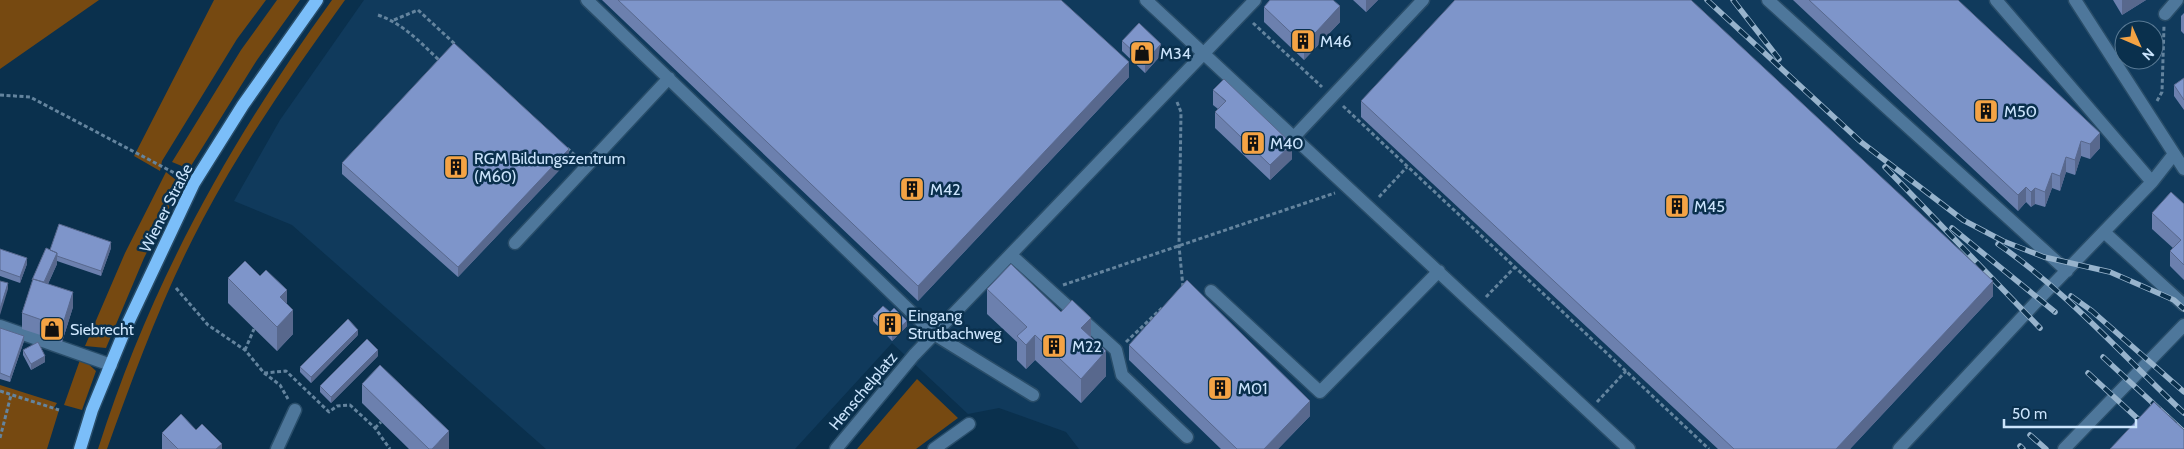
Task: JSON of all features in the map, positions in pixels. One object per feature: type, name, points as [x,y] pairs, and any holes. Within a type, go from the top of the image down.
[{"type":"main road","name":"Wiener Straße","points":[[80,449],[127,325],[194,183],[243,105],[317,0]]},
{"type":"street","points":[[588,0],[934,334],[1033,396]]},
{"type":"street","points":[[1146,0],[1629,449]]},
{"type":"street","name":"Henschelplatz","points":[[836,449],[914,355],[1172,90],[1256,0]]},
{"type":"street","points":[[1294,137],[1423,0]]},
{"type":"street","points":[[1768,0],[2067,271]]},
{"type":"street","points":[[1996,0],[2152,182]]},
{"type":"street","points":[[2076,0],[2184,169]]},
{"type":"street","points":[[2165,14],[2177,0]]},
{"type":"street","points":[[515,243],[669,78]]},
{"type":"street","points":[[1900,449],[2152,182],[2174,154]]},
{"type":"street","points":[[2104,232],[2184,305]]},
{"type":"street","points":[[1011,256],[1116,350],[1122,375],[1188,437]]},
{"type":"street","points":[[1211,291],[1320,392],[1439,271]]},
{"type":"street","points":[[2064,449],[2184,325]]},
{"type":"street","points":[[0,326],[111,364]]},
{"type":"street","points":[[277,449],[295,410]]},
{"type":"street","points":[[934,449],[969,424]]},
{"type":"path","points":[[394,20],[418,10],[460,49]]},
{"type":"path","points":[[1243,14],[1709,449]]},
{"type":"path","points":[[2149,115],[2162,92],[2165,14]]},
{"type":"path","points":[[378,15],[394,20],[444,65]]},
{"type":"path","points":[[1172,90],[1181,112],[1179,246],[1183,291]]},
{"type":"path","points":[[0,95],[30,97],[194,183]]},
{"type":"path","points":[[566,146],[587,166]]},
{"type":"path","points":[[1369,207],[1407,167]]},
{"type":"path","points":[[1049,290],[1349,188]]},
{"type":"path","points":[[1477,307],[1515,267]]},
{"type":"path","points":[[176,288],[208,325],[245,350],[264,373],[280,385],[295,410]]},
{"type":"path","points":[[1116,350],[1167,303]]},
{"type":"path","points":[[245,350],[254,329]]},
{"type":"path","points":[[264,373],[286,371],[329,412],[337,406],[350,404],[375,428],[390,449]]},
{"type":"path","points":[[1589,411],[1626,371]]},
{"type":"path","points":[[0,391],[59,410]]},
{"type":"path","points":[[0,438],[11,395]]},
{"type":"path","points":[[375,428],[381,422]]},
{"type":"shaded area","points":[[0,0],[99,0],[0,69]]},
{"type":"shaded area","points":[[214,0],[266,0],[237,39],[162,161],[160,171],[134,156]]},
{"type":"shaded area","points":[[277,0],[300,0],[257,60],[189,169],[172,162],[241,50]]},
{"type":"shaded area","points":[[332,0],[345,0],[288,80],[252,135],[203,219],[163,303],[139,361],[107,449],[98,449],[119,388],[143,328],[168,271],[197,215],[227,160],[260,106]]},
{"type":"shaded area","points":[[364,0],[2184,0],[2184,449],[1079,449],[1066,432],[999,408],[968,414],[892,343],[795,449],[546,449],[292,225],[234,201],[280,120]]},
{"type":"shaded area","points":[[166,172],[181,184],[144,258],[106,348],[85,346],[125,253]]},
{"type":"shaded area","points":[[81,357],[96,371],[82,410],[64,405]]},
{"type":"shaded area","points":[[917,379],[958,418],[916,449],[857,449]]},
{"type":"shaded area","points":[[0,385],[57,403],[54,408],[59,410],[47,449],[0,449]]},
{"type":"building","name":"M42","points":[[618,0],[1061,0],[1129,62],[918,286]]},
{"type":"building","name":"M46","points":[[1270,0],[1333,0],[1340,6],[1304,45],[1264,7]]},
{"type":"building","name":"M45","points":[[1455,0],[1691,0],[1993,281],[1836,449],[1734,449],[1361,101]]},
{"type":"building","name":"M50","points":[[1809,0],[1958,0],[2100,133],[2090,144],[2081,141],[2075,160],[2066,157],[2060,176],[2052,173],[2045,192],[2035,188],[2031,192],[2026,187],[2018,195]]},
{"type":"building","points":[[1139,23],[1161,44],[1145,62],[1122,41]]},
{"type":"building","name":"RGM Bildungszentrum (M60)","points":[[454,43],[569,149],[458,267],[342,163]]},
{"type":"building","points":[[2184,78],[2184,100],[2174,85]]},
{"type":"building","points":[[1224,79],[1292,144],[1270,165],[1215,112],[1226,101],[1213,90]]},
{"type":"building","points":[[2171,192],[2184,204],[2184,265],[2170,251],[2181,240],[2152,213]]},
{"type":"building","points":[[59,224],[111,242],[101,271],[57,256],[57,253],[50,250]]},
{"type":"building","points":[[46,248],[57,253],[44,282],[32,280]]},
{"type":"building","points":[[0,249],[27,258],[20,277],[0,270]]},
{"type":"building","points":[[245,261],[260,276],[266,270],[287,290],[280,297],[293,310],[277,327],[228,278]]},
{"type":"building","points":[[1011,264],[1061,312],[1072,300],[1091,318],[1081,328],[1106,351],[1081,379],[1035,335],[1026,345],[1017,336],[1027,327],[987,289]]},
{"type":"building","points":[[33,279],[73,292],[62,327],[22,313]]},
{"type":"building","name":"M01","points":[[1187,280],[1310,401],[1264,449],[1237,449],[1129,345]]},
{"type":"building","points":[[0,281],[8,283],[0,309]]},
{"type":"building","name":"Eingang Strutbachweg","points":[[883,306],[890,312],[894,308],[907,321],[892,335],[873,316]]},
{"type":"building","points":[[348,319],[358,330],[311,377],[300,367]]},
{"type":"building","points":[[0,328],[24,336],[10,377],[0,373]]},
{"type":"building","points":[[367,339],[378,350],[331,397],[320,386]]},
{"type":"building","points":[[38,342],[45,356],[31,364],[23,350]]},
{"type":"building","points":[[380,365],[449,431],[432,449],[429,449],[362,384]]},
{"type":"building","points":[[2154,402],[2184,430],[2184,449],[2110,449]]},
{"type":"building","points":[[181,414],[196,430],[202,424],[222,444],[216,449],[178,449],[162,433]]},
{"type":"railway","points":[[1707,0],[1861,142],[1963,220],[2003,241],[2044,257],[2110,272],[2174,300],[2184,309]]},
{"type":"railway","points":[[1733,0],[1779,59]]},
{"type":"railway","points":[[1885,167],[2040,328]]},
{"type":"railway","points":[[1952,228],[2055,312]]},
{"type":"railway","points":[[1998,244],[2048,283],[2184,413]]},
{"type":"railway","points":[[2071,296],[2092,311],[2184,392]]},
{"type":"railway","points":[[2103,357],[2184,432]]},
{"type":"railway","points":[[2088,373],[2138,419]]},
{"type":"railway","points":[[2030,435],[2046,449]]},
{"type":"railway","points":[[2020,446],[2023,449]]},
{"type":"place","name":"M46","points":[[1303,41]]},
{"type":"place","name":"M34","points":[[1142,53]]},
{"type":"place","name":"M50","points":[[1986,111]]},
{"type":"place","name":"M40","points":[[1253,143]]},
{"type":"place","name":"RGM Bildungszentrum (M60)","points":[[456,167]]},
{"type":"place","name":"M42","points":[[912,189]]},
{"type":"place","name":"M45","points":[[1677,206]]},
{"type":"place","name":"Eingang Strutbachweg","points":[[890,324]]},
{"type":"place","name":"Siebrecht","points":[[52,329]]},
{"type":"place","name":"M22","points":[[1054,346]]},
{"type":"place","name":"M01","points":[[1220,388]]}]
